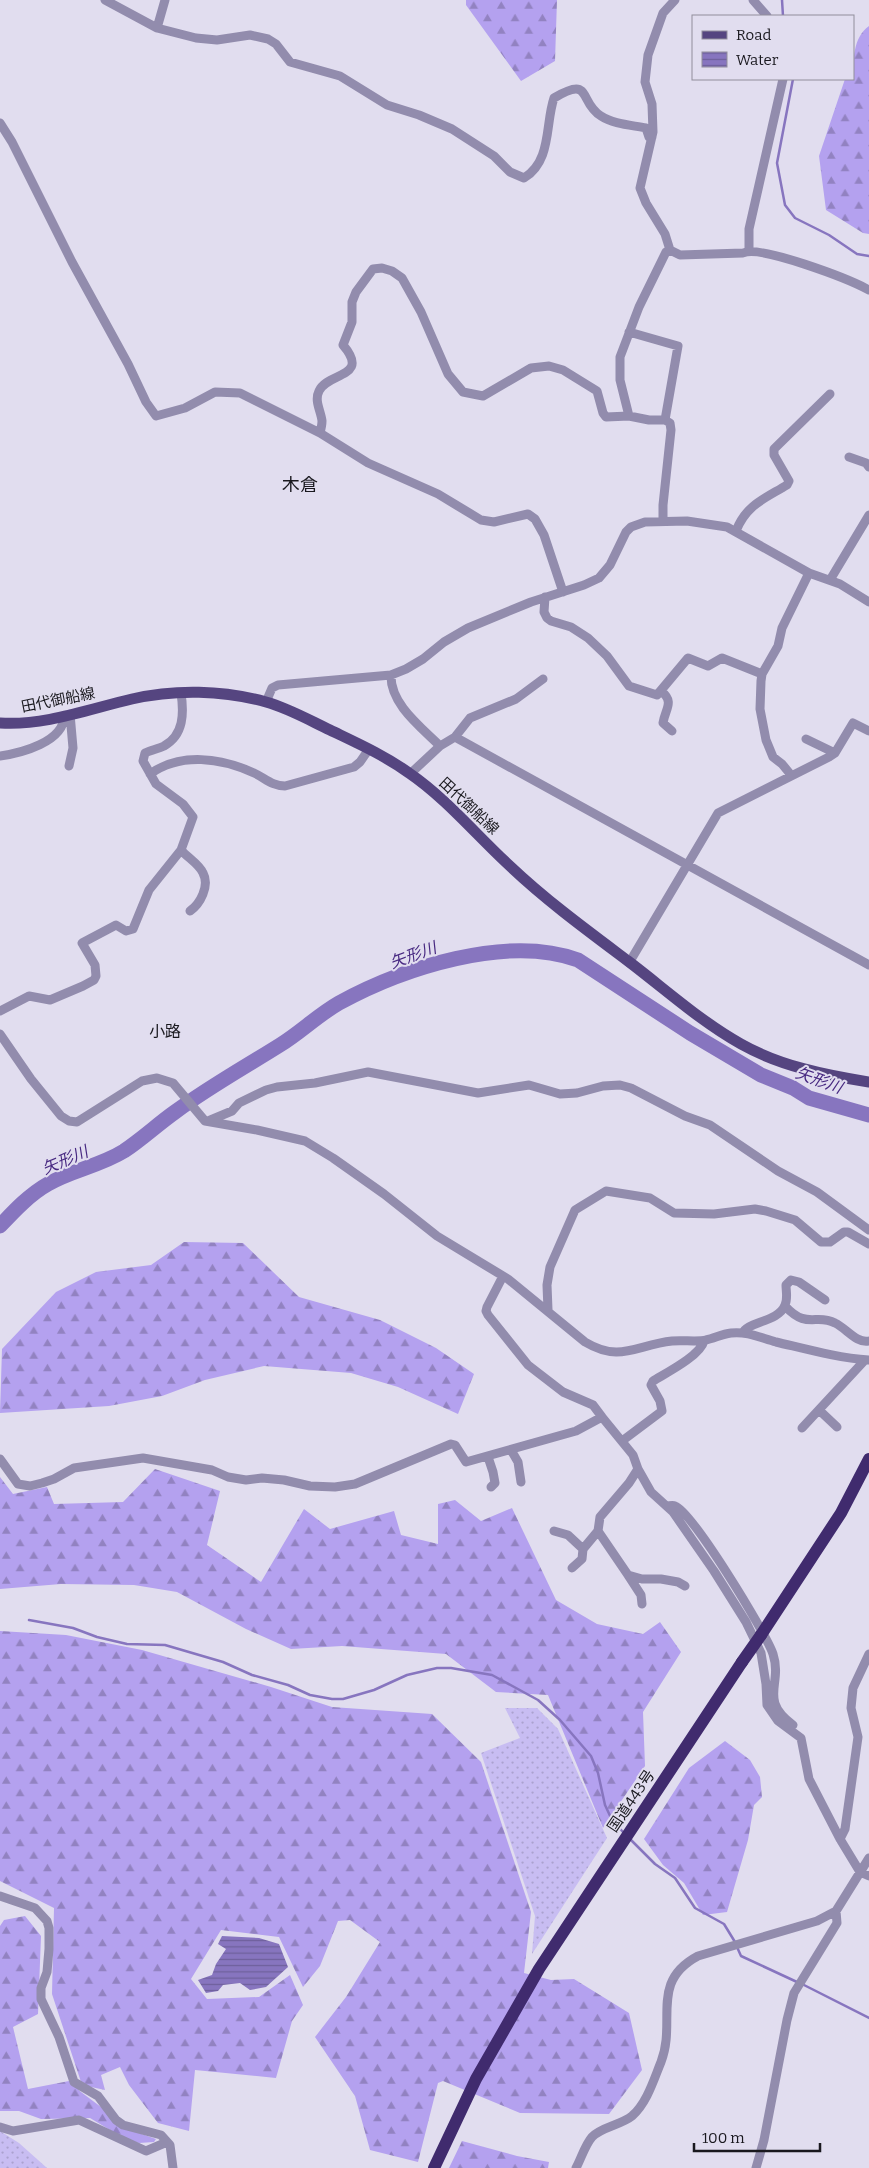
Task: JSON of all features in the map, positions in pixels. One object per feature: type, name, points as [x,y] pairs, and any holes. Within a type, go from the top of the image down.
[{"type":"highway","name":"国道443号","points":[[434,2168],[476,2079],[539,1969],[841,1513],[869,1459]]},
{"type":"main road","name":"田代御船線","points":[[0,722],[22,723],[67,715],[136,698],[181,693],[204,692],[266,702],[369,749],[410,774],[449,805],[512,868],[704,1020],[742,1044],[788,1065],[830,1076],[869,1082]]},
{"type":"street","points":[[105,0],[157,28],[210,39],[250,35],[268,39],[276,44],[290,62],[340,76],[379,101],[452,129],[494,156],[504,168],[518,177],[524,178],[531,174],[539,162],[548,135],[551,106],[554,98],[573,89],[578,88],[584,92],[594,110],[600,116],[612,121],[646,128],[649,136],[652,137]]},
{"type":"street","points":[[157,28],[165,0]]},
{"type":"street","points":[[676,0],[663,13],[648,55],[646,82],[652,104],[652,137],[640,188],[646,203],[665,234],[670,250],[680,255],[743,253],[749,250],[803,264],[869,290]]},
{"type":"street","points":[[753,0],[766,15]]},
{"type":"street","points":[[749,250],[749,229],[783,80]]},
{"type":"street","points":[[0,123],[12,142],[72,262],[128,364],[146,402],[156,416],[185,408],[214,392],[228,391],[240,394],[320,433],[368,463],[438,494],[487,522],[528,514],[535,519],[544,535],[563,592]]},
{"type":"street","points":[[630,416],[625,404],[619,369],[620,357],[649,284],[666,252],[670,250]]},
{"type":"street","points":[[320,433],[322,421],[317,403],[318,393],[322,385],[346,374],[352,364],[352,359],[343,345],[352,322],[352,302],[369,272],[373,269],[382,268],[392,271],[402,278],[422,312],[448,374],[464,392],[484,396],[531,368],[549,366],[563,370],[597,391],[606,417],[630,416],[649,420],[665,420],[670,423],[671,430],[663,520]]},
{"type":"street","points":[[629,332],[678,346],[665,420]]},
{"type":"street","points":[[736,532],[742,516],[748,510],[787,485],[789,481],[774,455],[774,449],[830,394]]},
{"type":"street","points":[[849,457],[866,463],[869,467]]},
{"type":"street","points":[[830,580],[869,515]]},
{"type":"street","points":[[266,702],[272,688],[278,685],[391,675],[406,669],[444,642],[468,628],[531,602],[594,581],[604,574],[610,565],[621,539],[631,527],[638,524],[663,520],[714,524],[736,532],[810,573],[830,580],[869,602]]},
{"type":"street","points":[[791,775],[773,757],[762,727],[760,694],[762,674],[778,646],[782,628],[810,573]]},
{"type":"street","points":[[545,597],[544,612],[547,618],[570,627],[588,638],[607,656],[629,686],[656,695],[688,658],[708,666],[722,658],[762,674]]},
{"type":"street","points":[[391,675],[391,688],[400,703],[419,727],[440,746]]},
{"type":"street","points":[[410,774],[440,746],[455,737],[470,718],[516,699],[543,679]]},
{"type":"street","points":[[661,691],[666,696],[670,705],[663,722],[672,731]]},
{"type":"street","points":[[0,1011],[29,996],[50,1000],[94,980],[96,976],[95,965],[82,943],[116,924],[126,931],[133,929],[149,890],[181,850],[193,817],[182,804],[160,788],[143,761],[143,755],[163,747],[175,737],[182,720],[181,693]]},
{"type":"street","points":[[0,756],[28,750],[47,740],[58,733],[67,715]]},
{"type":"street","points":[[67,715],[73,748],[69,766]]},
{"type":"street","points":[[629,962],[718,813],[756,796],[791,775],[835,753],[853,723],[869,731]]},
{"type":"street","points":[[455,737],[869,965]]},
{"type":"street","points":[[806,739],[835,753]]},
{"type":"street","points":[[150,774],[161,766],[172,762],[207,760],[253,772],[270,784],[285,786],[354,766],[360,762],[369,749]]},
{"type":"street","points":[[181,850],[203,872],[205,878],[200,902],[190,911]]},
{"type":"street","points":[[0,1034],[61,1116],[69,1121],[78,1122],[142,1081],[149,1079],[165,1080],[175,1086],[204,1119],[223,1125],[288,1136],[305,1141],[377,1189],[437,1236],[503,1276],[548,1310],[585,1342],[598,1350],[612,1353],[624,1352],[672,1341],[686,1339],[704,1341],[720,1335],[743,1333],[848,1358],[867,1360]]},
{"type":"street","points":[[204,1119],[232,1111],[238,1103],[266,1090],[277,1087],[315,1084],[338,1077],[368,1072],[478,1093],[519,1085],[529,1085],[560,1094],[577,1094],[603,1086],[620,1086],[631,1088],[685,1116],[710,1125],[778,1171],[817,1192],[869,1230]]},
{"type":"street","points":[[548,1310],[547,1285],[550,1267],[575,1210],[606,1191],[650,1198],[674,1213],[714,1214],[755,1209],[766,1211],[795,1220],[821,1242],[830,1242],[844,1232],[848,1232],[869,1244]]},
{"type":"street","points":[[503,1276],[487,1307],[488,1315],[528,1365],[564,1392],[593,1405],[633,1455],[638,1469],[651,1492],[673,1512],[706,1558],[746,1622],[761,1653],[767,1705],[778,1721],[801,1738]]},
{"type":"street","points":[[743,1333],[746,1327],[771,1319],[785,1306],[786,1285],[791,1280],[799,1282],[825,1300]]},
{"type":"street","points":[[785,1306],[801,1319],[811,1321],[829,1320],[860,1340],[869,1341]]},
{"type":"street","points":[[622,1441],[662,1412],[660,1401],[652,1385],[653,1381],[692,1356],[700,1349],[704,1341]]},
{"type":"street","points":[[802,1428],[867,1360]]},
{"type":"street","points":[[819,1410],[837,1428]]},
{"type":"street","points":[[0,1459],[18,1484],[30,1486],[54,1479],[74,1468],[143,1458],[212,1470],[228,1477],[246,1480],[269,1479],[310,1486],[335,1487],[355,1484],[451,1444],[459,1448],[466,1462],[576,1431],[602,1417]]},
{"type":"street","points":[[511,1450],[518,1462],[521,1482]]},
{"type":"street","points":[[488,1457],[494,1472],[495,1483],[491,1486]]},
{"type":"street","points":[[572,1568],[582,1559],[583,1549],[598,1531],[600,1517],[629,1483],[638,1469]]},
{"type":"street","points":[[667,1506],[675,1506],[680,1509],[707,1543],[737,1588],[774,1656],[774,1700],[778,1712],[797,1728],[801,1738],[809,1779],[840,1839],[860,1872],[869,1876]]},
{"type":"street","points":[[554,1531],[568,1535],[583,1549]]},
{"type":"street","points":[[598,1531],[641,1595],[642,1604]]},
{"type":"street","points":[[628,1574],[642,1578],[678,1582],[685,1586]]},
{"type":"street","points":[[840,1839],[845,1829],[858,1737],[851,1708],[853,1688],[869,1654]]},
{"type":"street","points":[[576,2168],[592,2137],[632,2116],[644,2102],[666,2047],[668,1990],[674,1974],[684,1963],[698,1956],[818,1920],[836,1911],[869,1858]]},
{"type":"street","points":[[0,1896],[35,1908],[47,1921],[49,1949],[47,1972],[41,1988],[41,1999],[59,2037],[74,2082],[98,2096],[116,2120],[123,2125],[161,2135],[170,2145],[173,2168]]},
{"type":"street","points":[[756,2168],[764,2140],[794,1993],[837,1923],[836,1911]]},
{"type":"street","points":[[0,2127],[13,2131],[79,2120],[146,2151],[167,2142]]},
{"type":"shaded area","points":[[505,1708],[537,1708],[558,1729],[607,1838],[532,1954],[535,1916],[481,1753],[520,1738]]},
{"type":"shaded area","points":[[0,2131],[19,2143],[47,2168],[0,2168]]},
{"type":"green space","points":[[466,0],[557,0],[555,61],[521,81],[466,5]]},
{"type":"green space","points":[[869,26],[869,234],[863,233],[826,210],[819,156],[845,80],[854,80],[855,50],[864,31]]},
{"type":"green space","points":[[184,1242],[243,1243],[299,1297],[380,1320],[436,1348],[474,1374],[458,1414],[398,1387],[351,1373],[264,1366],[205,1380],[162,1396],[109,1406],[0,1413],[2,1349],[56,1292],[96,1272],[151,1265]]},
{"type":"green space","points":[[155,1469],[220,1491],[207,1545],[261,1582],[304,1509],[330,1529],[394,1511],[401,1535],[438,1544],[438,1504],[455,1500],[481,1521],[512,1508],[556,1600],[597,1624],[643,1634],[660,1622],[681,1652],[643,1712],[645,1766],[603,1828],[548,1695],[496,1692],[446,1654],[342,1646],[291,1649],[246,1629],[177,1592],[134,1585],[61,1584],[0,1589],[0,1477],[13,1494],[47,1487],[54,1504],[123,1502]]},
{"type":"green space","points":[[0,1631],[66,1635],[142,1650],[271,1687],[332,1707],[432,1714],[481,1762],[531,1912],[524,1973],[551,1980],[574,1979],[629,2013],[642,2070],[609,2114],[520,2113],[443,2081],[438,2083],[418,2162],[370,2150],[355,2096],[315,2037],[346,1997],[380,1942],[350,1920],[338,1921],[320,1966],[303,1987],[279,1937],[221,1930],[191,1979],[207,1999],[259,1997],[290,1975],[303,2005],[292,2021],[276,2078],[195,2070],[189,2131],[158,2123],[129,2085],[120,2067],[101,2075],[105,2090],[82,2085],[52,1994],[54,1908],[0,1881]]},
{"type":"green space","points":[[725,1741],[750,1760],[760,1777],[762,1797],[754,1805],[748,1840],[727,1912],[703,1915],[684,1883],[663,1865],[644,1839],[689,1768]]},
{"type":"green space","points":[[25,1916],[41,1936],[38,2014],[13,2027],[28,2089],[69,2081],[133,2131],[156,2139],[154,2142],[139,2143],[125,2139],[90,2118],[41,2119],[19,2111],[0,2111],[0,1926],[4,1920]]},
{"type":"green space","points":[[462,2141],[517,2156],[549,2162],[548,2168],[449,2168]]},
{"type":"water","points":[[222,1936],[259,1938],[279,1944],[288,1967],[266,1987],[250,1990],[240,1983],[223,1985],[218,1991],[206,1993],[198,1980],[212,1975],[216,1964],[226,1949],[218,1944]]},
{"type":"waterway","points":[[782,0],[783,15]]},
{"type":"waterway","points":[[793,80],[777,163],[785,205],[795,218],[829,235],[857,254],[869,256]]},
{"type":"waterway","name":"矢形川","points":[[0,1226],[22,1203],[41,1188],[57,1179],[105,1161],[124,1151],[188,1103],[288,1040],[339,1003],[393,978],[424,967],[488,953],[520,951],[550,953],[578,960],[690,1033],[761,1075],[793,1088],[809,1098],[869,1115]]},
{"type":"waterway","points":[[29,1620],[73,1628],[97,1637],[127,1644],[165,1645],[223,1662],[252,1675],[288,1685],[310,1695],[332,1699],[343,1699],[374,1690],[407,1675],[437,1668],[451,1668],[492,1675],[538,1700],[560,1720],[591,1756],[598,1773],[605,1805],[612,1820],[623,1832]]},
{"type":"waterway","points":[[631,1840],[655,1864],[675,1878],[695,1908],[724,1924],[735,1942]]},
{"type":"waterway","points":[[737,1947],[741,1956],[797,1982]]},
{"type":"waterway","points":[[802,1984],[869,2018]]},
{"type":"district","name":"木倉","points":[[300,485]]},
{"type":"district","name":"小路","points":[[165,1031]]}]
